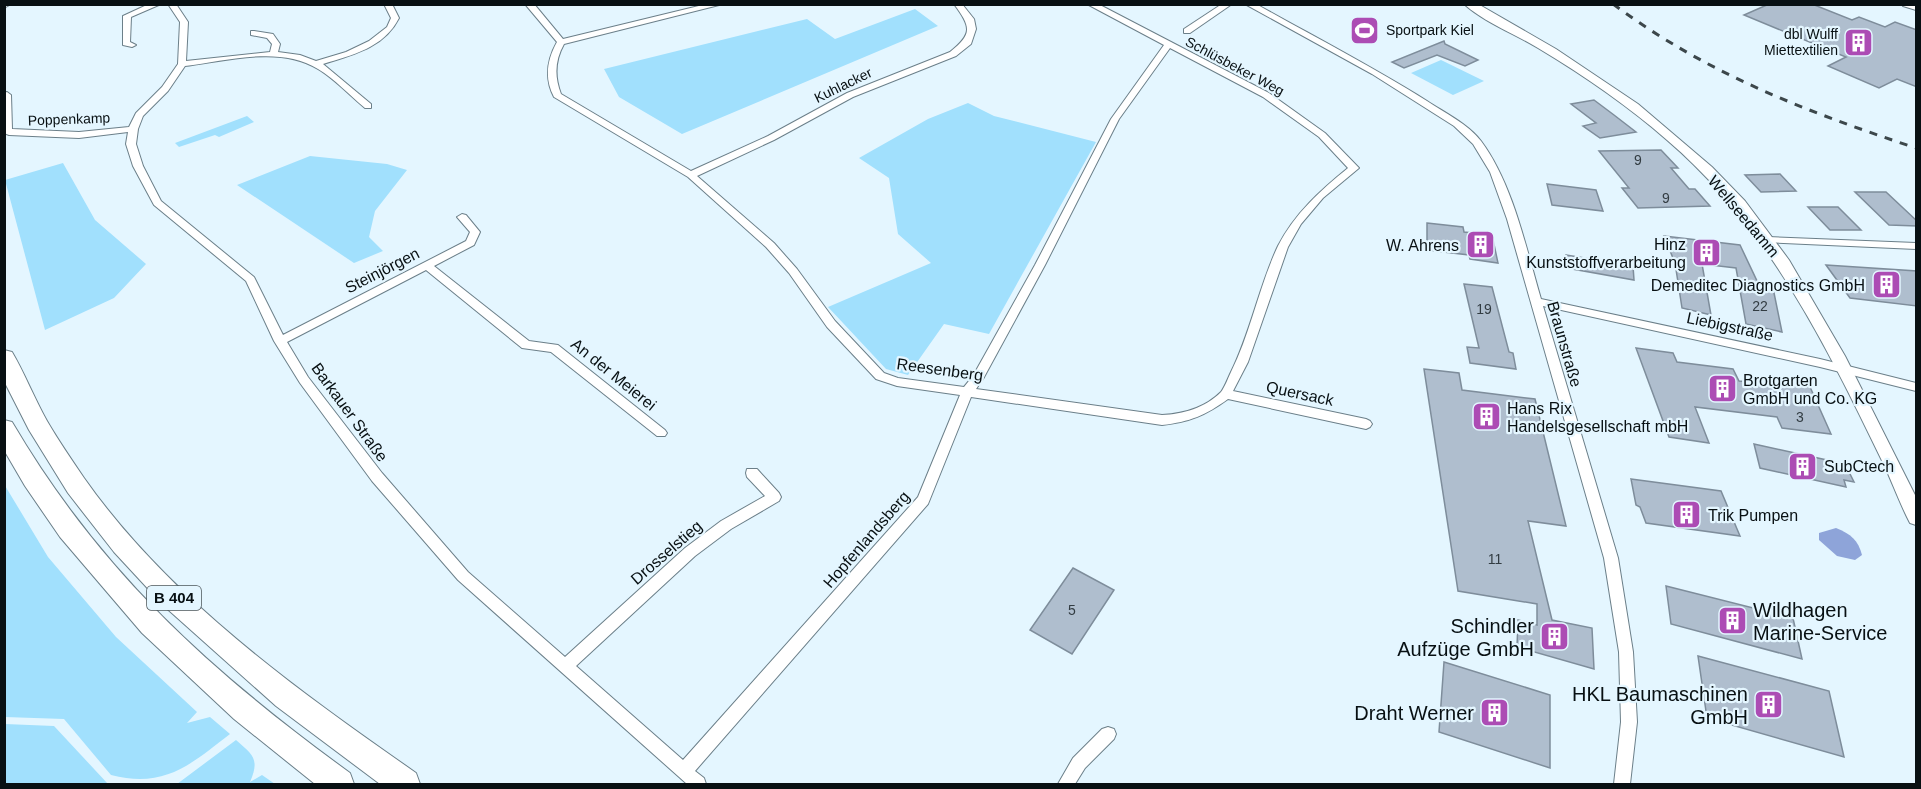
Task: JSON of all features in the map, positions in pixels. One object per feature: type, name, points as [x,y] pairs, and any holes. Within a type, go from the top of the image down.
[{"type":"highway","name":"B 404","points":[[4,357],[36,422],[60,459],[96,510],[148,572],[205,628],[289,701],[405,784]]},
{"type":"highway","name":"B 404","points":[[4,428],[40,488],[114,584],[172,645],[219,687],[339,784]]},
{"type":"main road","name":"Wellseedamm","points":[[1469,4],[1551,50],[1642,113],[1702,166],[1768,240],[1808,302],[1844,369],[1917,518]]},
{"type":"street","points":[[132,45],[126,42],[127,16],[157,4]]},
{"type":"street","points":[[133,129],[142,111],[165,89],[182,64],[184,22],[172,4]]},
{"type":"street","points":[[315,64],[344,54],[383,34],[392,26],[395,18],[388,4]]},
{"type":"street","points":[[528,4],[561,42],[719,4]]},
{"type":"street","name":"Kuhlacker","points":[[691,175],[771,138],[850,95],[953,54],[968,42],[972,29],[970,19],[958,4]]},
{"type":"street","name":"Schlüsbeker Weg","points":[[1090,4],[1168,46],[1231,76],[1282,105],[1322,135],[1354,168]]},
{"type":"street","points":[[1187,31],[1228,4]]},
{"type":"street","name":"Braunstraße","points":[[1249,4],[1442,113],[1470,136],[1495,172],[1512,219],[1611,558],[1626,652],[1629,722],[1622,784]]},
{"type":"street","points":[[1906,4],[1917,8]]},
{"type":"street","points":[[254,33],[270,36],[276,44],[273,55]]},
{"type":"street","name":"Reesenberg","points":[[561,42],[556,51],[549,78],[557,95],[691,175],[770,246],[793,271],[831,324],[880,376],[897,382],[968,390],[1162,420],[1184,418],[1207,408],[1226,394],[1242,362],[1283,247],[1297,223],[1320,196],[1354,168]]},
{"type":"street","name":"Hopfenlandsberg","points":[[683,772],[923,500],[968,390],[977,379],[1040,265],[1115,118],[1168,46]]},
{"type":"street","points":[[182,64],[273,55],[300,58],[315,64],[368,106]]},
{"type":"street","name":"Poppenkamp","points":[[7,95],[6,129],[9,132],[79,135],[133,129]]},
{"type":"street","name":"Barkauer Straße","points":[[133,129],[131,144],[138,166],[157,203],[250,279],[280,341],[304,380],[377,477],[457,569],[564,667],[698,784]]},
{"type":"street","name":"Steinjörgen","points":[[280,341],[470,243],[475,232],[462,217]]},
{"type":"street","points":[[1768,240],[1917,246]]},
{"type":"street","name":"An der Meierei","points":[[427,266],[526,345],[554,348],[661,433]]},
{"type":"street","name":"Liebigstraße","points":[[1535,301],[1917,387]]},
{"type":"street","name":"Quersack","points":[[1226,394],[1366,424]]},
{"type":"street","name":"Drosselstieg","points":[[564,667],[690,552],[726,525],[774,497],[752,473]]},
{"type":"street","points":[[1066,784],[1079,763],[1108,734]]},
{"type":"shaded area","points":[[915,9],[938,26],[682,134],[619,97],[604,69],[807,19],[835,39]]},
{"type":"shaded area","points":[[1441,60],[1484,81],[1453,95],[1411,73]]},
{"type":"shaded area","points":[[968,103],[994,116],[1096,142],[989,334],[944,324],[908,375],[886,369],[828,307],[931,263],[898,234],[889,178],[859,158],[928,119]]},
{"type":"shaded area","points":[[247,116],[254,122],[219,137],[215,135],[179,147],[175,143]]},
{"type":"shaded area","points":[[310,156],[387,164],[407,170],[375,211],[369,237],[383,251],[354,263],[237,185]]},
{"type":"shaded area","points":[[63,163],[95,220],[146,264],[114,298],[45,330],[5,180]]},
{"type":"shaded area","points":[[4,484],[48,557],[116,637],[197,712],[187,723],[210,717],[230,734],[203,755],[176,771],[147,779],[130,778],[111,775],[64,719],[5,717]]},
{"type":"shaded area","points":[[1836,528],[1853,538],[1862,555],[1855,560],[1837,556],[1819,540],[1819,533]]},
{"type":"shaded area","points":[[5,724],[54,726],[108,784],[5,784]]},
{"type":"shaded area","points":[[236,740],[253,758],[254,768],[250,782],[262,775],[275,784],[177,784]]},
{"type":"building","name":"dbl Wulff Miettextilien","points":[[1769,4],[1812,4],[1852,20],[1859,17],[1885,27],[1895,22],[1917,30],[1917,87],[1897,79],[1879,88],[1828,66],[1846,57],[1744,15]]},
{"type":"building","points":[[1444,41],[1445,44],[1478,60],[1465,66],[1437,55],[1404,68],[1392,62]]},
{"type":"building","points":[[1594,100],[1636,132],[1600,138],[1583,126],[1596,123],[1571,104]]},
{"type":"building","points":[[1661,150],[1678,168],[1671,168],[1689,189],[1695,189],[1710,206],[1638,208],[1622,188],[1629,188],[1599,151]]},
{"type":"building","points":[[1780,174],[1796,191],[1761,192],[1745,175]]},
{"type":"building","points":[[1547,184],[1596,190],[1603,211],[1552,205]]},
{"type":"building","points":[[1855,192],[1886,192],[1917,221],[1917,226],[1889,225]]},
{"type":"building","points":[[1808,207],[1838,207],[1861,230],[1830,230]]},
{"type":"building","name":"W. Ahrens","points":[[1427,223],[1463,227],[1464,232],[1492,235],[1498,263],[1470,259],[1469,255],[1427,250]]},
{"type":"building","points":[[1664,236],[1740,245],[1759,285],[1773,288],[1782,332],[1746,324],[1736,268],[1702,264],[1711,315],[1682,308],[1675,263]]},
{"type":"building","points":[[1566,255],[1633,266],[1634,280],[1567,268]]},
{"type":"building","name":"Demeditec Diagnostics GmbH","points":[[1826,265],[1917,271],[1917,306],[1850,298]]},
{"type":"building","points":[[1464,284],[1492,287],[1509,352],[1513,353],[1516,369],[1470,363],[1467,347],[1479,348]]},
{"type":"building","points":[[1636,348],[1673,353],[1677,362],[1733,369],[1739,381],[1810,387],[1831,434],[1782,428],[1777,417],[1695,407],[1709,443],[1669,437]]},
{"type":"building","points":[[1424,369],[1459,373],[1462,390],[1535,399],[1566,526],[1528,521],[1552,620],[1592,628],[1594,669],[1517,647],[1518,620],[1537,625],[1537,604],[1458,591]]},
{"type":"building","name":"SubCtech","points":[[1754,444],[1845,464],[1854,482],[1844,480],[1846,487],[1760,468]]},
{"type":"building","name":"Trik Pumpen","points":[[1631,479],[1721,491],[1740,536],[1646,523],[1640,507],[1636,505]]},
{"type":"building","points":[[1073,568],[1114,590],[1072,654],[1030,630]]},
{"type":"building","name":"Wildhagen Marine-Service","points":[[1666,586],[1793,618],[1802,659],[1671,624]]},
{"type":"building","name":"HKL Baumaschinen GmbH","points":[[1698,656],[1829,691],[1844,757],[1707,718]]},
{"type":"building","name":"Draht Werner","points":[[1444,662],[1550,695],[1550,768],[1439,732]]},
{"type":"railway","points":[[1613,4],[1648,29],[1721,71],[1796,105],[1916,148]]},
{"type":"place","name":"Sportpark Kiel","points":[[1365,30]]},
{"type":"place","name":"dbl Wulff Miettextilien","points":[[1859,42]]},
{"type":"place","name":"W. Ahrens","points":[[1480,245]]},
{"type":"place","name":"Hinz Kunststoffverarbeitung","points":[[1707,253]]},
{"type":"place","name":"Demeditec Diagnostics GmbH","points":[[1886,285]]},
{"type":"place","name":"Brotgarten GmbH und Co. KG","points":[[1722,389]]},
{"type":"place","name":"Hans Rix Handelsgesellschaft mbH","points":[[1486,417]]},
{"type":"place","name":"SubCtech","points":[[1803,466]]},
{"type":"place","name":"Trik Pumpen","points":[[1687,515]]},
{"type":"place","name":"Wildhagen Marine-Service","points":[[1732,621]]},
{"type":"place","name":"Schindler Aufzüge GmbH","points":[[1555,637]]},
{"type":"place","name":"HKL Baumaschinen GmbH","points":[[1769,705]]},
{"type":"place","name":"Draht Werner","points":[[1495,713]]}]
